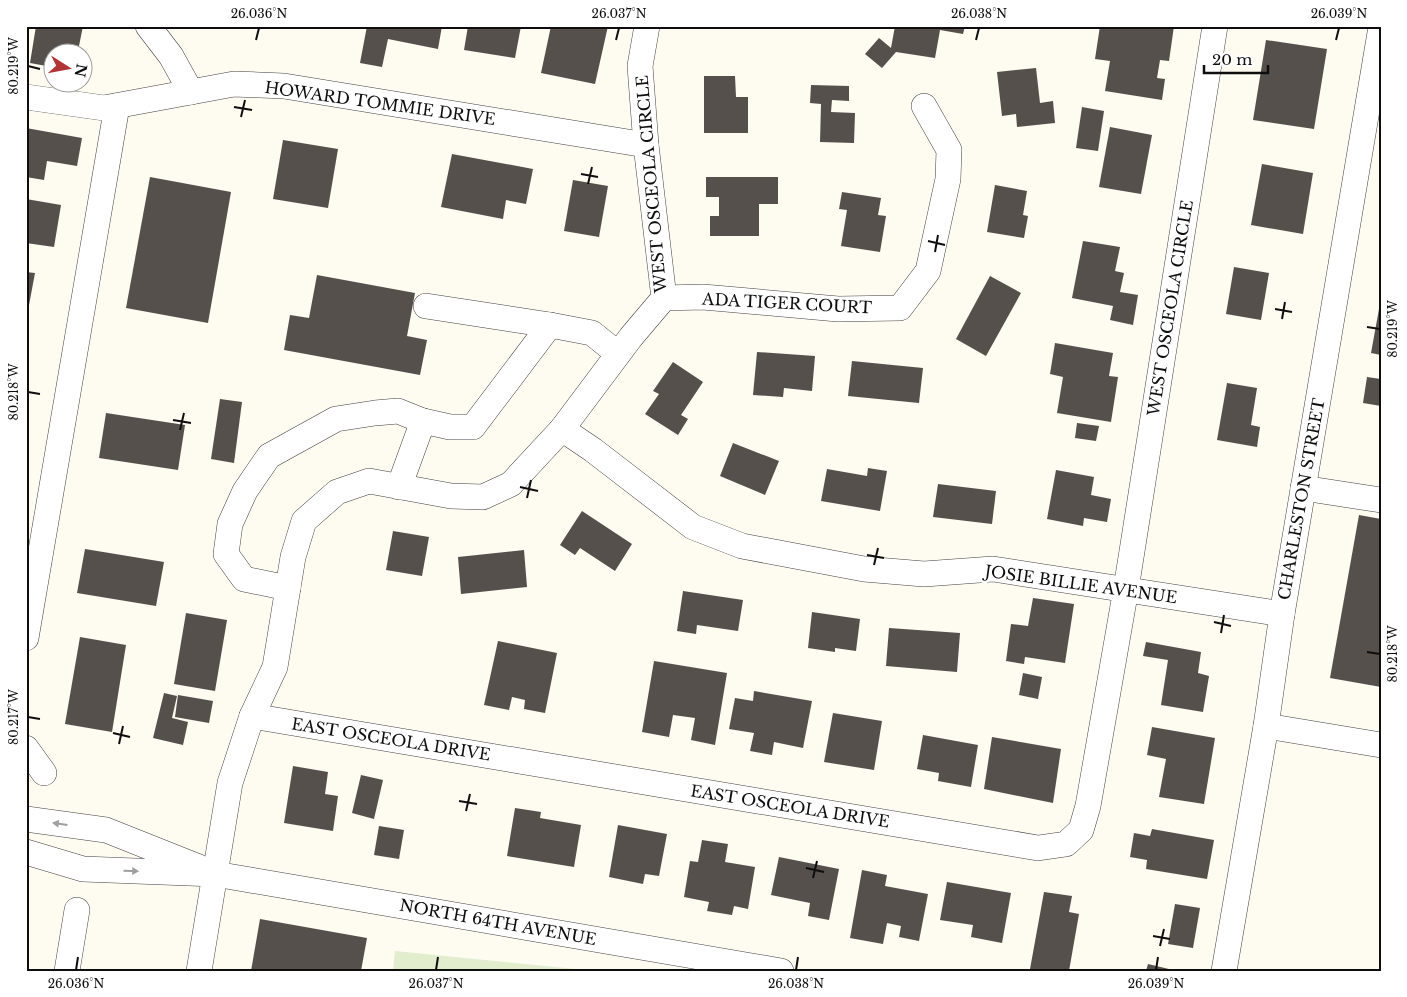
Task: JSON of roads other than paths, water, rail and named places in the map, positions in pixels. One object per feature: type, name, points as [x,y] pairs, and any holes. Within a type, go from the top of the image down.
[{"type":"street","points":[[148,26],[171,56],[192,92]]},
{"type":"street","name":"WEST OSCEOLA CIRCLE","points":[[562,429],[618,354],[664,298],[646,145],[640,66],[647,26]]},
{"type":"street","name":"WEST OSCEOLA CIRCLE","points":[[1126,589],[1214,26]]},
{"type":"street","name":"CHARLESTON STREET","points":[[1224,971],[1381,27]]},
{"type":"street","name":"HOWARD TOMMIE DRIVE","points":[[26,97],[104,108],[234,84],[284,86],[646,145]]},
{"type":"street","points":[[26,638],[117,106]]},
{"type":"street","name":"ADA TIGER COURT","points":[[664,298],[704,297],[838,309],[900,308],[928,271],[948,179],[949,150],[924,106]]},
{"type":"street","points":[[426,306],[592,333],[618,354]]},
{"type":"street","points":[[288,588],[244,579],[226,554],[230,524],[245,490],[269,456],[336,419],[375,413],[398,411],[423,421],[450,427],[473,427],[550,325]]},
{"type":"street","points":[[400,487],[423,421]]},
{"type":"street","points":[[199,971],[230,783],[252,716],[275,668],[293,557],[304,522],[337,492],[369,481],[451,496],[483,497],[511,484],[562,429]]},
{"type":"street","name":"JOSIE BILLIE AVENUE","points":[[562,429],[601,456],[693,527],[742,546],[864,569],[924,574],[993,569],[1282,614]]},
{"type":"street","points":[[1303,488],[1381,500]]},
{"type":"street","name":"EAST OSCEOLA DRIVE","points":[[252,716],[1038,848],[1066,844],[1081,830],[1088,806],[1126,589]]},
{"type":"street","points":[[1266,726],[1381,745]]},
{"type":"street","points":[[26,748],[44,773]]},
{"type":"street","name":"NORTH 64TH AVENUE","points":[[26,819],[106,830],[215,874]]},
{"type":"street","name":"NORTH 64TH AVENUE","points":[[26,852],[82,869],[215,874],[780,971]]},
{"type":"street","points":[[67,971],[78,910]]}]
